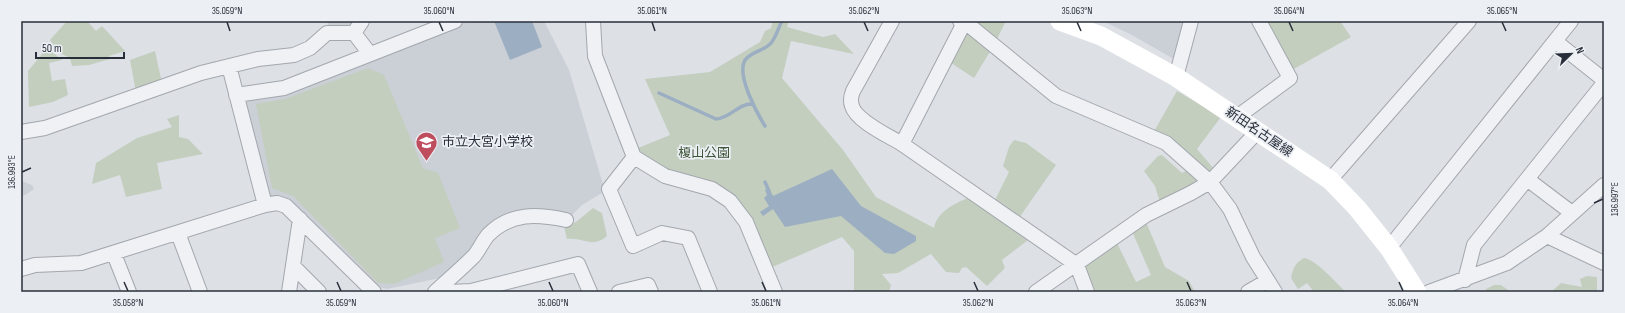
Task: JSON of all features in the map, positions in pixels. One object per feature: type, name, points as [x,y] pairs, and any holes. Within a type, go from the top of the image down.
[{"type":"main road","name":"新田名古屋線","points":[[1060,21],[1101,36],[1176,77],[1330,180],[1357,208],[1389,248],[1417,292]]},
{"type":"street","points":[[354,33],[362,21]]},
{"type":"street","points":[[236,95],[284,88],[455,21]]},
{"type":"street","points":[[593,21],[595,56],[634,157],[665,176],[712,189],[730,200],[746,222],[775,292]]},
{"type":"street","points":[[892,21],[853,91],[850,101],[852,108],[858,117],[902,144],[1077,265],[1087,292]]},
{"type":"street","points":[[902,144],[963,21],[1056,96],[1166,143],[1210,182],[1230,209],[1253,257],[1271,287],[1248,292]]},
{"type":"street","points":[[1176,77],[1191,21]]},
{"type":"street","points":[[1237,117],[1290,78],[1259,21]]},
{"type":"street","points":[[1330,180],[1468,21]]},
{"type":"street","points":[[1389,248],[1571,21]]},
{"type":"street","points":[[21,132],[45,128],[201,73],[258,60],[294,55],[310,48],[327,33],[354,33]]},
{"type":"street","points":[[354,33],[370,54]]},
{"type":"street","points":[[1465,280],[1474,245],[1604,82],[1555,41]]},
{"type":"street","points":[[229,66],[265,205]]},
{"type":"street","points":[[1036,292],[1077,265],[1146,215],[1191,194],[1210,182],[1257,132]]},
{"type":"street","points":[[634,157],[609,189],[633,246],[662,233],[688,238],[710,292]]},
{"type":"street","points":[[1527,179],[1572,214]]},
{"type":"street","points":[[1429,292],[1465,280],[1507,263],[1548,236],[1604,185]]},
{"type":"street","points":[[21,269],[35,265],[81,264],[265,205],[277,203],[286,206],[374,292]]},
{"type":"street","points":[[436,292],[475,255],[488,235],[502,225],[521,217],[540,215],[566,220]]},
{"type":"street","points":[[289,292],[300,219]]},
{"type":"street","points":[[178,234],[200,292]]},
{"type":"street","points":[[1548,236],[1604,263]]},
{"type":"street","points":[[114,254],[129,292]]},
{"type":"street","points":[[449,292],[471,291],[578,264],[590,292]]},
{"type":"street","points":[[293,266],[319,292]]},
{"type":"street","points":[[619,292],[648,285],[651,292]]},
{"type":"shaded area","points":[[327,21],[359,21],[353,28],[329,28]]},
{"type":"shaded area","name":"市立大宮小学校","points":[[469,21],[544,21],[569,70],[605,191],[582,205],[571,216],[525,213],[460,265],[440,278],[387,289],[375,286],[288,199],[286,202],[265,194],[243,104],[250,97],[284,92]]},
{"type":"shaded area","points":[[1103,21],[1189,21],[1179,55],[1172,58],[1132,35]]},
{"type":"shaded area","points":[[21,181],[32,185],[34,189],[21,196]]},
{"type":"green space","points":[[67,21],[87,21],[96,31],[102,26],[125,51],[109,56],[110,59],[89,65],[72,66],[70,58],[58,52],[50,40]]},
{"type":"green space","name":"榎山公園","points":[[773,21],[789,21],[787,27],[823,37],[835,34],[854,54],[791,41],[782,78],[843,150],[876,197],[934,228],[943,212],[971,197],[1032,237],[1002,260],[1005,268],[987,286],[966,267],[962,268],[959,273],[946,272],[931,254],[898,273],[882,274],[891,285],[889,292],[854,292],[854,251],[842,237],[770,268],[750,219],[677,174],[645,157],[638,148],[670,135],[645,79],[710,72],[760,42],[765,31],[771,28]]},
{"type":"green space","points":[[972,21],[1006,21],[996,41]]},
{"type":"green space","points":[[1264,21],[1340,21],[1351,37],[1292,70]]},
{"type":"green space","points":[[965,28],[991,50],[974,78],[948,61]]},
{"type":"green space","points":[[47,48],[62,60],[49,63],[52,81],[65,79],[68,95],[53,102],[29,107],[28,71]]},
{"type":"green space","points":[[155,51],[162,83],[136,92],[130,60]]},
{"type":"green space","points":[[368,68],[384,75],[423,168],[438,173],[460,228],[435,238],[444,262],[394,284],[378,283],[293,196],[272,188],[256,104],[285,99]]},
{"type":"green space","points":[[1177,91],[1221,117],[1197,149],[1215,170],[1211,175],[1153,133]]},
{"type":"green space","points":[[179,115],[179,137],[188,139],[203,154],[157,163],[162,189],[126,197],[120,175],[92,184],[96,163],[137,138],[172,127],[167,119]]},
{"type":"green space","points":[[1014,140],[1026,143],[1056,165],[1019,218],[994,202],[1009,172],[1003,166],[1009,147]]},
{"type":"green space","points":[[1162,155],[1182,173],[1187,170],[1196,179],[1196,185],[1160,202],[1155,186],[1144,171],[1158,156]]},
{"type":"green space","points":[[593,208],[602,213],[607,236],[597,242],[567,239],[564,226],[576,222]]},
{"type":"green space","points":[[1146,222],[1165,267],[1189,281],[1195,292],[1097,292],[1090,289],[1082,268],[1116,241],[1136,282],[1151,275],[1131,229]]},
{"type":"green space","points":[[1304,258],[1320,267],[1346,292],[1314,292],[1307,283],[1298,289],[1291,278],[1295,266]]},
{"type":"green space","points":[[1587,276],[1597,277],[1597,292],[1551,292],[1561,283],[1582,287],[1580,279]]},
{"type":"green space","points":[[1494,285],[1501,285],[1511,292],[1485,292],[1486,289]]},
{"type":"water","points":[[494,21],[532,21],[542,47],[510,60]]},
{"type":"water","points":[[832,169],[861,206],[916,236],[916,241],[894,254],[885,253],[841,216],[785,227],[773,209],[763,216],[760,212],[769,206],[764,198],[767,195],[765,190],[769,188],[773,196]]},
{"type":"waterway","points":[[765,126],[757,112],[745,84],[743,67],[747,57],[771,43],[782,21]]},
{"type":"waterway","points":[[659,93],[716,119],[726,116],[742,106],[752,104]]},
{"type":"waterway","points":[[765,182],[769,191]]},
{"type":"place","name":"市立大宮小学校","points":[[427,162]]}]
